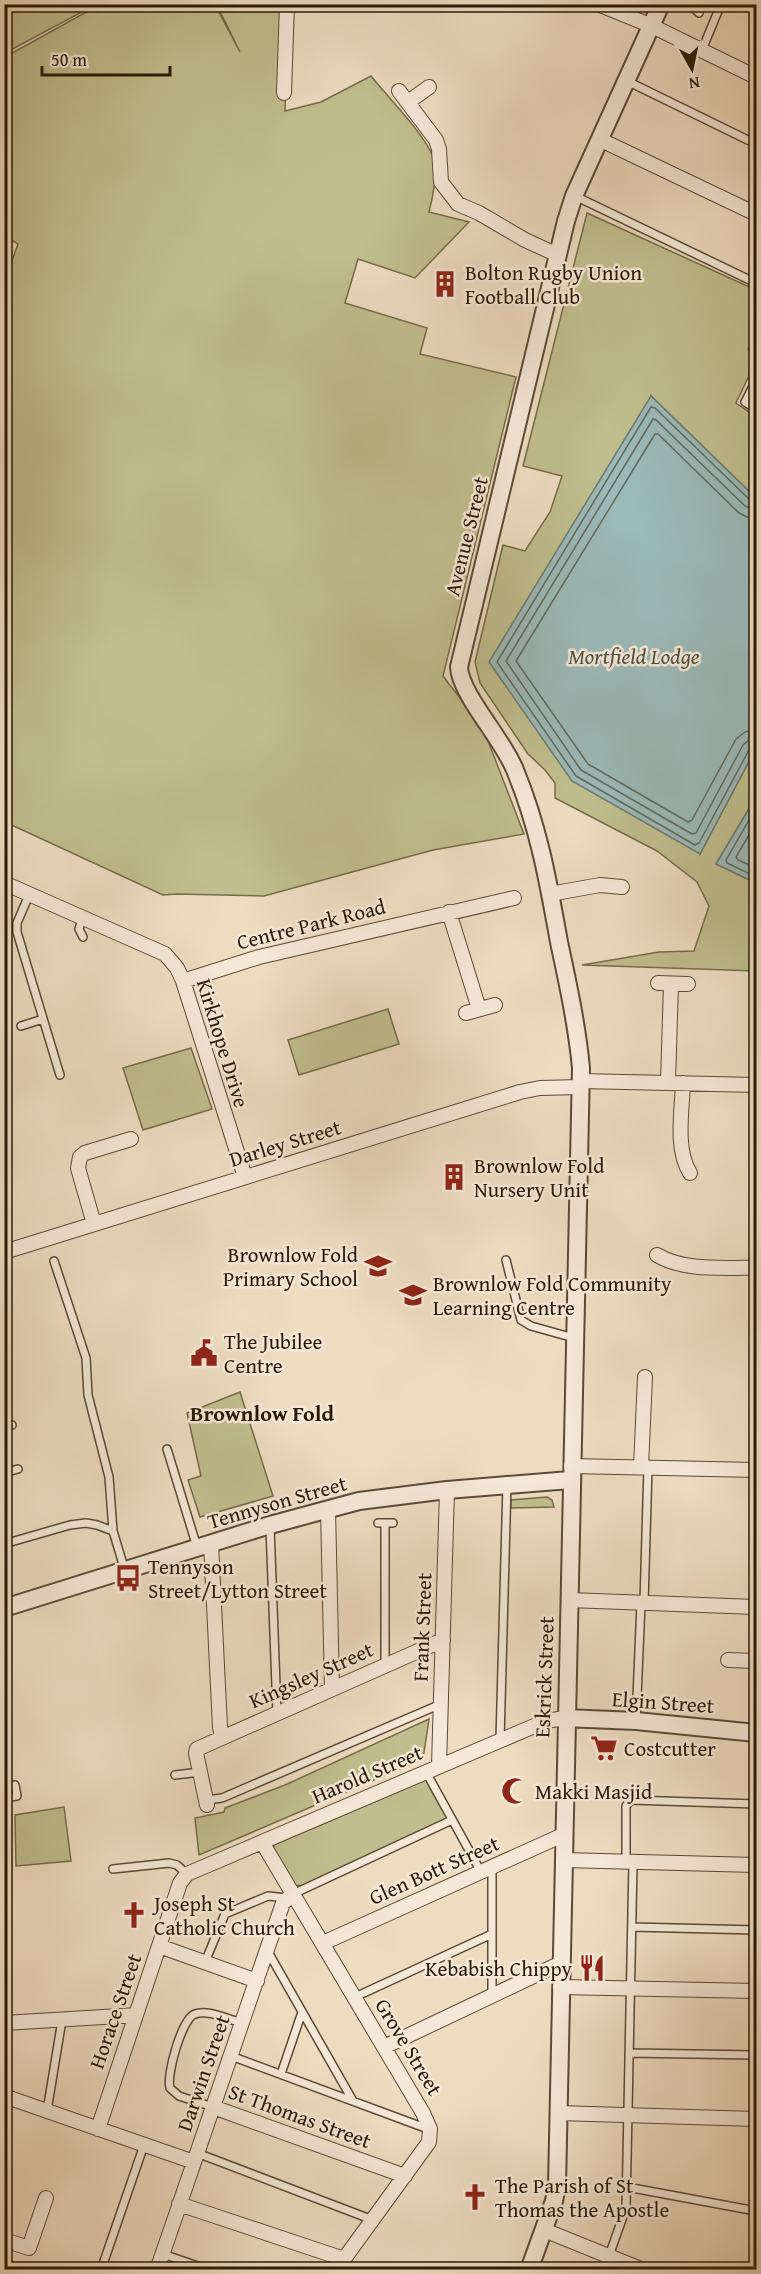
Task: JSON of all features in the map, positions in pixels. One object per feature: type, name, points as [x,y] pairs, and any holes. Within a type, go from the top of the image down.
[{"type":"street","points":[[284,93],[287,4]]},
{"type":"street","points":[[598,4],[755,73]]},
{"type":"street","name":"Avenue Street","points":[[581,1084],[580,1053],[539,838],[515,768],[501,741],[462,683],[459,667],[566,221],[574,196],[661,4]]},
{"type":"street","points":[[429,87],[404,96],[436,140],[439,148],[441,182],[458,204],[558,255]]},
{"type":"street","points":[[601,140],[756,214]]},
{"type":"street","name":"Kirkhope Drive","points":[[4,883],[165,954],[177,968],[245,1178]]},
{"type":"street","points":[[550,894],[600,885],[622,887]]},
{"type":"street","name":"Centre Park Road","points":[[183,981],[259,957],[514,898]]},
{"type":"street","points":[[449,912],[472,1011],[495,1005]]},
{"type":"street","points":[[668,1083],[665,983],[688,984]]},
{"type":"street","points":[[683,1083],[682,1146],[686,1166],[690,1173]]},
{"type":"street","name":"Darley Street","points":[[4,1252],[520,1092],[581,1084],[756,1085]]},
{"type":"street","name":"Eskrick Street","points":[[529,2270],[554,2201],[556,2187],[581,1084]]},
{"type":"street","points":[[94,1224],[78,1168],[80,1157],[85,1153],[131,1139]]},
{"type":"street","points":[[657,1255],[669,1262],[684,1266],[756,1268]]},
{"type":"street","points":[[645,1377],[645,1467]]},
{"type":"street","points":[[571,1473],[645,1467],[756,1470]]},
{"type":"street","name":"Tennyson Street","points":[[4,1608],[328,1509],[384,1497],[507,1484],[571,1473]]},
{"type":"street","name":"Frank Street","points":[[439,1766],[447,1490]]},
{"type":"street","points":[[328,1509],[332,1689]]},
{"type":"street","points":[[205,1546],[222,1737]]},
{"type":"street","points":[[569,1600],[756,1607]]},
{"type":"street","name":"Kingsley Street","points":[[200,1772],[197,1749],[443,1640]]},
{"type":"street","points":[[728,1660],[756,1661]]},
{"type":"street","name":"Harold Street","points":[[187,1874],[550,1719],[566,1718]]},
{"type":"street","name":"Elgin Street","points":[[566,1718],[636,1721],[756,1733]]},
{"type":"street","points":[[200,1772],[206,1803]]},
{"type":"street","name":"Glen Bott Street","points":[[322,1943],[563,1835]]},
{"type":"street","name":"Grove Street","points":[[262,1842],[290,1896],[355,1997],[423,2113],[430,2129],[429,2142],[340,2264]]},
{"type":"street","points":[[562,1860],[756,1865]]},
{"type":"street","name":"Horace Street","points":[[98,2129],[180,1883],[187,1874]]},
{"type":"street","name":"Darwin Street","points":[[157,2270],[283,1904],[290,1896]]},
{"type":"street","points":[[159,1946],[257,1981]]},
{"type":"street","points":[[384,2047],[561,1963]]},
{"type":"street","points":[[560,1987],[756,1991]]},
{"type":"street","points":[[4,2023],[136,2015]]},
{"type":"street","points":[[4,2096],[144,2145],[196,2158]]},
{"type":"street","name":"St Thomas Street","points":[[213,2107],[405,2176]]},
{"type":"street","points":[[558,2113],[756,2119]]},
{"type":"street","points":[[4,2240],[29,2248],[46,2198]]},
{"type":"street","points":[[179,2204],[340,2264]]},
{"type":"street","points":[[544,2230],[607,2263],[644,2270]]},
{"type":"lane","points":[[689,4],[699,13]]},
{"type":"lane","points":[[702,50],[721,4]]},
{"type":"lane","points":[[627,81],[756,144]]},
{"type":"lane","points":[[574,196],[756,283]]},
{"type":"lane","points":[[756,380],[745,402],[756,409]]},
{"type":"lane","points":[[29,895],[17,923],[17,932],[60,1075]]},
{"type":"lane","points":[[82,919],[79,929],[83,937]]},
{"type":"lane","points":[[21,1026],[44,1019]]},
{"type":"lane","points":[[506,1260],[521,1320],[531,1326],[574,1338]]},
{"type":"lane","points":[[54,1261],[86,1358],[88,1395],[109,1477],[112,1531],[125,1571]]},
{"type":"lane","points":[[167,1449],[205,1546]]},
{"type":"lane","points":[[636,1721],[642,1603],[645,1467]]},
{"type":"lane","points":[[4,1473],[18,1468]]},
{"type":"lane","points":[[500,1740],[507,1484]]},
{"type":"lane","points":[[385,1666],[381,1523],[393,1523]]},
{"type":"lane","points":[[4,1545],[78,1524],[97,1525],[112,1531]]},
{"type":"lane","points":[[270,1525],[277,1713]]},
{"type":"lane","points":[[206,1803],[441,1704]]},
{"type":"lane","points":[[175,1775],[200,1772]]},
{"type":"lane","points":[[426,1772],[452,1820],[486,1870],[492,1934],[492,1995]]},
{"type":"lane","points":[[4,1798],[17,1796],[15,1785]]},
{"type":"lane","points":[[607,2263],[625,2215],[627,2187],[632,1927],[626,1806],[631,1800],[756,1804]]},
{"type":"lane","points":[[205,1962],[225,1914],[268,1896],[290,1896],[452,1820]]},
{"type":"lane","points":[[113,1869],[169,1863],[177,1865],[187,1874]]},
{"type":"lane","points":[[632,1927],[756,1930]]},
{"type":"lane","points":[[355,1997],[492,1934]]},
{"type":"lane","points":[[267,1950],[353,2101]]},
{"type":"lane","points":[[281,2074],[302,2012]]},
{"type":"lane","name":"St Thomas Street","points":[[213,2107],[179,2096],[170,2088],[168,2075],[184,2025],[191,2016],[203,2013],[242,2023]]},
{"type":"lane","points":[[48,2111],[62,2019]]},
{"type":"lane","points":[[629,2053],[756,2055]]},
{"type":"lane","points":[[231,2056],[430,2129]]},
{"type":"lane","points":[[101,2270],[144,2145]]},
{"type":"lane","points":[[196,2158],[373,2220]]},
{"type":"lane","points":[[627,2187],[756,2211]]},
{"type":"lane","points":[[162,2254],[209,2270]]},
{"type":"shaded area","points":[[5,4],[95,4],[95,5],[5,53]]},
{"type":"shaded area","points":[[99,5],[215,5],[240,52],[217,5],[288,5],[285,111],[321,102],[371,76],[414,127],[433,157],[435,177],[429,212],[469,222],[415,278],[358,259],[345,303],[427,328],[420,354],[516,377],[443,676],[483,728],[524,834],[433,850],[264,896],[163,895],[5,822],[4,283],[18,244],[5,236],[5,57]]},
{"type":"shaded area","points":[[587,213],[756,290],[756,330],[748,349],[756,355],[756,361],[736,403],[756,417],[756,498],[651,396],[700,854],[756,748],[756,797],[716,864],[756,883],[756,971],[582,965],[659,952],[694,951],[709,906],[697,882],[657,851],[555,798],[555,783],[528,754],[480,683],[475,662],[503,545],[525,551],[550,512],[562,476],[523,466]]},
{"type":"shaded area","points":[[388,1009],[399,1044],[299,1075],[288,1040]]},
{"type":"shaded area","points":[[191,1048],[212,1109],[143,1130],[123,1068]]},
{"type":"shaded area","points":[[240,1392],[273,1496],[200,1517],[188,1480],[201,1476],[187,1413]]},
{"type":"shaded area","points":[[547,1497],[552,1500],[554,1507],[511,1508],[511,1500]]},
{"type":"shaded area","points":[[429,1719],[423,1759],[199,1855],[195,1818],[224,1812],[225,1808],[285,1785]]},
{"type":"shaded area","points":[[429,1778],[452,1820],[312,1885],[289,1886],[272,1858],[275,1836]]},
{"type":"shaded area","points":[[64,1807],[71,1861],[16,1866],[15,1815]]},
{"type":"water","name":"Mortfield Lodge","points":[[651,396],[756,498],[756,748],[700,854],[572,781],[489,662]]},
{"type":"water","points":[[756,797],[756,883],[716,864]]},
{"type":"place","name":"Bolton Rugby Union Football Club","points":[[445,284]]},
{"type":"place","name":"Brownlow Fold Nursery Unit","points":[[454,1177]]},
{"type":"place","name":"Brownlow Fold Primary School","points":[[378,1266]]},
{"type":"place","name":"Brownlow Fold Community Learning Centre","points":[[413,1295]]},
{"type":"place","name":"The Jubilee Centre","points":[[204,1353]]},
{"type":"place","name":"Tennyson Street/Lytton Street","points":[[128,1578]]},
{"type":"place","name":"Costcutter","points":[[604,1748]]},
{"type":"place","name":"Makki Masjid","points":[[515,1791]]},
{"type":"place","name":"Joseph St Catholic Church","points":[[134,1915]]},
{"type":"place","name":"Kebabish Chippy","points":[[592,1968]]},
{"type":"place","name":"The Parish of St Thomas the Apostle","points":[[475,2197]]},
{"type":"district","name":"Brownlow Fold","points":[[262,1413]]}]
